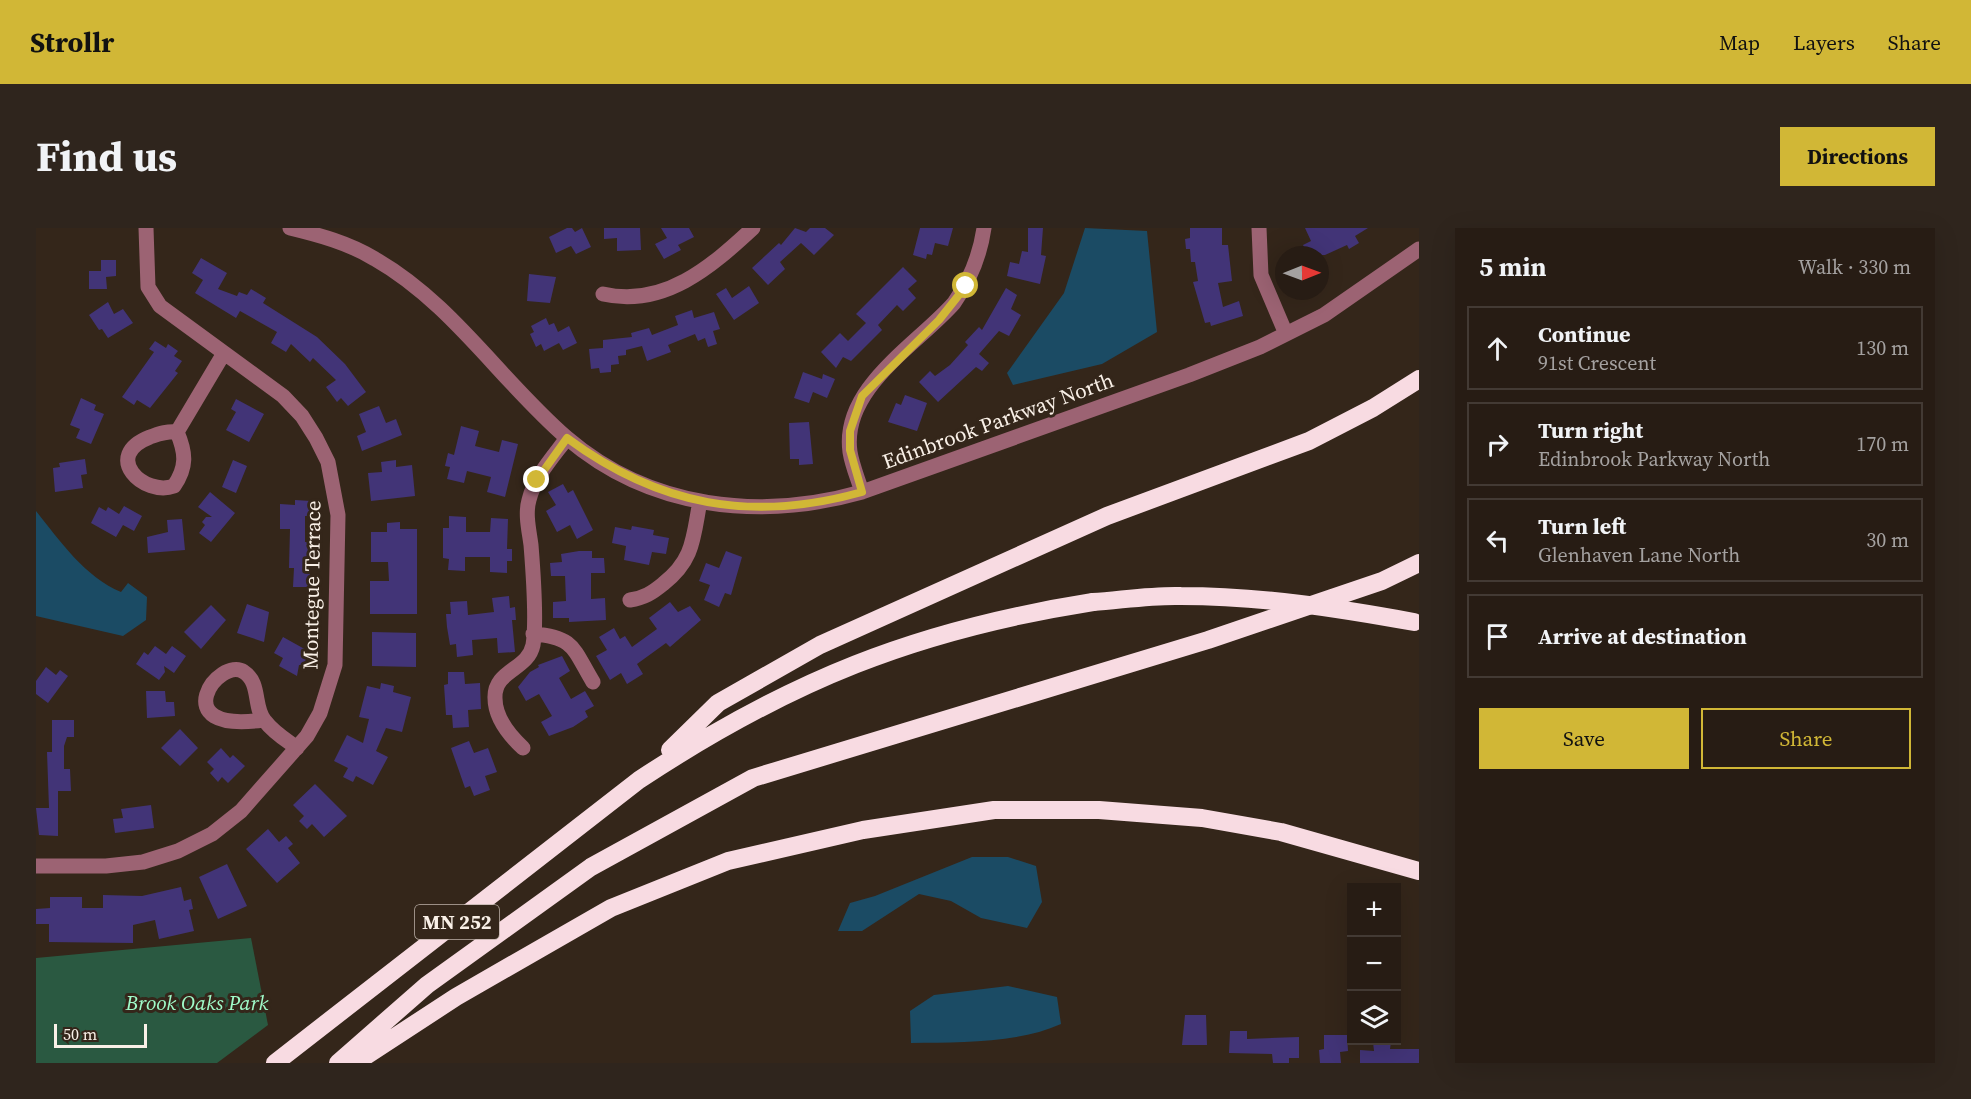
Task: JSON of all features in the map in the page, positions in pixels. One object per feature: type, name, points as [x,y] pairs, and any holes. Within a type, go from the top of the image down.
[{"type":"highway","points":[[639,780],[718,703],[820,645],[1107,516],[1309,441],[1373,408],[1419,379]]},
{"type":"highway","points":[[338,1063],[427,985],[591,867],[753,778],[1208,640],[1382,581],[1419,563]]},
{"type":"highway","points":[[639,780],[699,740],[762,705],[828,674],[895,647],[964,627],[1093,602],[1179,596],[1256,599],[1325,606],[1417,623]]},
{"type":"highway","name":"MN 252","points":[[275,1063],[639,780]]},
{"type":"highway","points":[[355,1063],[456,997],[611,908],[728,861],[863,830],[994,810],[1100,810],[1202,818],[1281,832],[1419,871]]},
{"type":"street","name":"Montegue Terrace","points":[[36,866],[125,864],[178,851],[227,824],[297,748],[320,714],[334,665],[338,516],[328,462],[302,416],[262,378],[160,306],[153,297],[146,274],[146,228]]},
{"type":"street","name":"Edinbrook Parkway North","points":[[290,228],[346,245],[400,274],[434,302],[567,438],[616,471],[670,494],[700,501],[780,508],[814,504],[862,492],[1189,375],[1286,334],[1324,315],[1361,292],[1419,249]]},
{"type":"street","points":[[603,294],[639,298],[674,286],[716,261],[753,228]]},
{"type":"street","points":[[862,492],[850,450],[850,431],[862,396],[954,303],[976,264],[984,228]]},
{"type":"street","points":[[1259,228],[1257,243],[1261,275],[1286,334]]},
{"type":"street","points":[[177,432],[224,353]]},
{"type":"street","points":[[523,748],[509,735],[500,718],[495,699],[496,687],[503,676],[522,663],[529,655],[533,634],[533,575],[527,516],[528,501],[537,480],[567,438]]},
{"type":"street","points":[[630,600],[651,594],[681,570],[689,552],[700,501]]},
{"type":"street","points":[[533,634],[555,636],[568,641],[593,682]]},
{"type":"street","points":[[263,720],[297,748]]},
{"type":"green space","name":"Brook Oaks Park","points":[[251,938],[268,1025],[217,1063],[36,1063],[36,958]]},
{"type":"water","points":[[1085,228],[1147,231],[1157,332],[1102,364],[1013,385],[1007,373],[1064,293]]},
{"type":"water","points":[[36,511],[74,557],[96,577],[121,592],[128,583],[147,597],[146,620],[123,636],[36,616]]},
{"type":"water","points":[[972,857],[1008,857],[1036,866],[1042,902],[1027,928],[981,918],[951,901],[919,894],[862,931],[838,931],[850,903],[875,896]]},
{"type":"water","points":[[1008,986],[1057,997],[1061,1024],[1044,1031],[1007,1039],[911,1043],[910,1011],[934,995]]},
{"type":"building","points":[[567,228],[572,228],[575,232],[582,228],[591,247],[576,254],[571,246],[556,253],[549,237]]},
{"type":"building","points":[[604,228],[640,228],[641,250],[617,251],[617,238],[604,239]]},
{"type":"building","points":[[661,228],[689,228],[694,237],[678,245],[681,250],[664,259],[655,244],[667,238]]},
{"type":"building","points":[[795,228],[806,232],[810,228],[825,228],[834,235],[814,255],[801,243],[780,262],[785,269],[768,285],[752,268],[779,243],[781,245]]},
{"type":"building","points":[[920,228],[953,228],[948,246],[935,243],[932,255],[927,254],[926,259],[913,255]]},
{"type":"building","points":[[1028,228],[1043,228],[1041,255],[1046,256],[1040,284],[1007,276],[1010,262],[1019,264],[1022,251],[1028,252]]},
{"type":"building","points":[[1190,228],[1222,228],[1222,245],[1228,245],[1232,281],[1218,283],[1223,307],[1239,301],[1243,316],[1211,326],[1210,322],[1205,323],[1193,282],[1198,281],[1195,262],[1191,262],[1190,249],[1186,249],[1185,239],[1190,238]]},
{"type":"building","points":[[1305,228],[1368,228],[1355,236],[1359,243],[1349,249],[1347,245],[1329,253],[1329,246],[1304,246],[1311,241]]},
{"type":"building","points":[[201,258],[227,273],[218,289],[237,296],[239,292],[247,295],[251,289],[266,298],[263,303],[317,337],[345,364],[366,392],[348,406],[341,398],[337,402],[326,387],[336,380],[313,358],[310,362],[291,344],[286,352],[271,343],[277,332],[240,311],[236,318],[195,293],[203,280],[192,273]]},
{"type":"building","points":[[101,260],[116,260],[116,276],[106,277],[107,289],[89,289],[89,271],[101,271]]},
{"type":"building","points":[[903,267],[917,281],[908,289],[916,298],[903,311],[897,305],[878,325],[882,330],[851,361],[843,357],[836,368],[821,352],[840,333],[848,341],[866,323],[856,314]]},
{"type":"building","points":[[529,274],[556,277],[550,303],[527,301]]},
{"type":"building","points":[[749,286],[759,303],[734,320],[716,294],[726,288],[732,298]]},
{"type":"building","points":[[1006,288],[1017,295],[1011,309],[1021,315],[1009,336],[999,331],[979,354],[989,363],[982,371],[976,367],[938,402],[919,382],[930,371],[935,376],[950,365],[968,345],[965,342],[979,327],[982,330]]},
{"type":"building","points":[[108,302],[114,314],[123,309],[133,323],[108,338],[102,329],[99,330],[89,315]]},
{"type":"building","points":[[692,310],[694,318],[714,312],[720,329],[713,331],[717,344],[708,347],[705,338],[698,341],[695,334],[668,345],[671,352],[647,361],[642,346],[626,350],[626,355],[618,356],[619,364],[611,365],[611,372],[600,373],[599,368],[591,369],[589,349],[603,348],[603,340],[632,337],[631,333],[649,328],[652,335],[678,325],[675,316]]},
{"type":"building","points":[[546,318],[549,325],[554,323],[558,332],[569,326],[577,343],[563,350],[559,343],[544,351],[541,344],[536,347],[530,334],[534,332],[531,326]]},
{"type":"building","points":[[155,341],[166,348],[168,344],[178,351],[174,356],[182,361],[175,371],[178,373],[150,408],[137,400],[134,405],[122,397],[154,352],[149,349]]},
{"type":"building","points":[[803,372],[822,379],[823,374],[835,379],[827,398],[813,392],[809,403],[794,398]]},
{"type":"building","points":[[905,395],[927,403],[917,431],[888,422],[896,403],[901,405]]},
{"type":"building","points":[[81,398],[96,405],[94,410],[104,414],[91,444],[76,438],[80,429],[70,425]]},
{"type":"building","points":[[236,399],[264,414],[249,442],[226,430],[236,412],[231,409]]},
{"type":"building","points":[[379,406],[386,423],[396,419],[402,435],[362,451],[357,436],[366,432],[359,414]]},
{"type":"building","points":[[809,422],[813,464],[799,465],[799,459],[790,459],[789,423]]},
{"type":"building","points":[[461,426],[479,431],[475,446],[499,452],[502,440],[518,444],[505,497],[487,492],[491,477],[467,471],[464,483],[447,479],[450,467],[445,466],[448,453],[454,455]]},
{"type":"building","points":[[85,459],[87,474],[81,475],[83,488],[55,492],[53,468],[60,467],[59,463]]},
{"type":"building","points":[[233,460],[247,466],[236,493],[222,487]]},
{"type":"building","points":[[396,460],[396,467],[412,465],[415,496],[371,501],[368,473],[382,472],[381,462]]},
{"type":"building","points":[[563,484],[568,493],[573,490],[593,530],[577,539],[570,525],[557,532],[546,511],[556,505],[548,492]]},
{"type":"building","points":[[210,492],[235,513],[211,542],[199,533],[205,525],[202,522],[206,517],[212,517],[198,507]]},
{"type":"building","points":[[295,500],[311,501],[310,516],[305,516],[305,542],[310,542],[310,587],[293,587],[294,568],[289,568],[290,529],[280,529],[280,504],[295,505]]},
{"type":"building","points":[[124,506],[142,516],[134,531],[123,525],[116,537],[91,523],[99,507],[106,511],[108,507],[119,514]]},
{"type":"building","points":[[449,516],[466,517],[466,532],[490,532],[491,518],[508,519],[507,549],[512,549],[512,561],[507,561],[507,573],[490,572],[490,557],[465,557],[465,571],[448,570],[449,559],[443,558],[443,528],[449,528]]},
{"type":"building","points":[[182,519],[185,550],[148,553],[147,537],[168,532],[167,520]]},
{"type":"building","points":[[400,522],[400,529],[417,529],[417,614],[370,614],[370,581],[389,581],[388,562],[371,562],[371,532],[387,532],[387,523]]},
{"type":"building","points":[[632,526],[654,530],[653,535],[669,538],[666,554],[652,552],[649,565],[624,560],[626,546],[612,543],[615,527],[631,530]]},
{"type":"building","points":[[592,551],[592,558],[604,558],[605,573],[591,573],[591,599],[605,598],[606,620],[569,622],[569,618],[553,618],[553,602],[566,601],[565,576],[551,576],[550,563],[562,562],[561,554]]},
{"type":"building","points":[[726,551],[742,557],[731,595],[725,593],[719,607],[704,600],[710,585],[699,581],[706,563],[719,568]]},
{"type":"building","points":[[509,596],[510,608],[515,607],[516,620],[512,620],[515,652],[498,653],[497,638],[472,640],[473,655],[457,657],[456,644],[450,645],[447,627],[446,614],[451,614],[450,602],[467,601],[468,615],[494,612],[492,598]]},
{"type":"building","points":[[670,602],[678,612],[690,606],[701,620],[670,647],[666,643],[637,664],[643,674],[627,684],[621,673],[610,680],[596,656],[607,650],[599,637],[614,628],[620,639],[625,636],[632,647],[657,629],[649,618]]},
{"type":"building","points":[[247,604],[269,612],[264,642],[237,633]]},
{"type":"building","points":[[211,605],[226,620],[201,649],[184,632]]},
{"type":"building","points":[[372,632],[416,633],[416,667],[372,666]]},
{"type":"building","points":[[283,637],[310,652],[303,665],[299,665],[297,676],[279,666],[283,658],[274,653]]},
{"type":"building","points":[[155,646],[166,654],[172,646],[186,656],[174,673],[164,666],[165,672],[159,680],[136,664],[144,652],[148,655]]},
{"type":"building","points":[[562,656],[570,671],[559,678],[571,699],[585,691],[594,706],[585,711],[588,717],[573,727],[549,736],[541,722],[552,716],[539,694],[526,701],[518,687],[530,672],[539,667],[538,665]]},
{"type":"building","points":[[46,667],[56,675],[60,670],[68,676],[48,703],[36,694],[36,681]]},
{"type":"building","points":[[448,672],[464,672],[465,684],[480,683],[481,709],[468,710],[469,727],[453,728],[452,715],[446,715],[444,685],[448,684]]},
{"type":"building","points":[[381,683],[394,686],[393,692],[411,697],[402,732],[386,728],[376,751],[388,757],[373,785],[356,776],[353,782],[343,777],[348,768],[334,761],[347,735],[363,743],[369,719],[359,717],[367,686],[380,689]]},
{"type":"building","points":[[146,691],[165,691],[166,702],[174,702],[175,716],[147,718]]},
{"type":"building","points":[[52,720],[74,720],[74,737],[67,737],[64,746],[64,769],[70,769],[71,791],[58,791],[58,836],[39,835],[36,808],[49,808],[47,752],[52,752]]},
{"type":"building","points":[[180,729],[198,748],[180,766],[161,748]]},
{"type":"building","points":[[469,741],[474,753],[488,748],[497,772],[485,776],[490,790],[474,796],[470,786],[465,788],[451,748]]},
{"type":"building","points":[[221,748],[230,758],[233,755],[245,766],[228,783],[222,777],[218,782],[210,773],[214,769],[207,762]]},
{"type":"building","points":[[315,784],[347,816],[324,837],[312,824],[307,829],[299,821],[304,816],[293,805]]},
{"type":"building","points":[[151,805],[154,828],[115,833],[113,819],[123,818],[121,809]]},
{"type":"building","points":[[268,829],[279,842],[286,836],[293,844],[288,848],[300,863],[277,883],[246,849]]},
{"type":"building","points":[[227,864],[247,906],[218,919],[199,877]]},
{"type":"building","points":[[181,887],[184,901],[191,899],[193,909],[189,910],[194,931],[159,939],[155,920],[133,925],[133,943],[49,942],[49,924],[36,924],[36,909],[50,908],[50,897],[82,897],[82,908],[103,908],[103,895],[142,896]]},
{"type":"building","points":[[1185,1015],[1206,1015],[1207,1045],[1182,1045]]},
{"type":"building","points":[[1230,1031],[1247,1031],[1247,1039],[1299,1037],[1299,1058],[1289,1058],[1289,1063],[1273,1063],[1272,1054],[1229,1053]]},
{"type":"building","points":[[1324,1035],[1347,1035],[1348,1051],[1340,1052],[1341,1063],[1320,1063],[1319,1050],[1324,1049]]},
{"type":"building","points":[[1373,1045],[1391,1045],[1390,1049],[1419,1049],[1419,1063],[1360,1063],[1360,1050],[1374,1051]]},
{"type":"route","points":[[537,480],[567,438],[592,457],[643,484],[670,494],[721,505],[780,508],[814,504],[862,492],[850,450],[850,431],[862,396],[874,381],[939,320],[966,286]]}]
